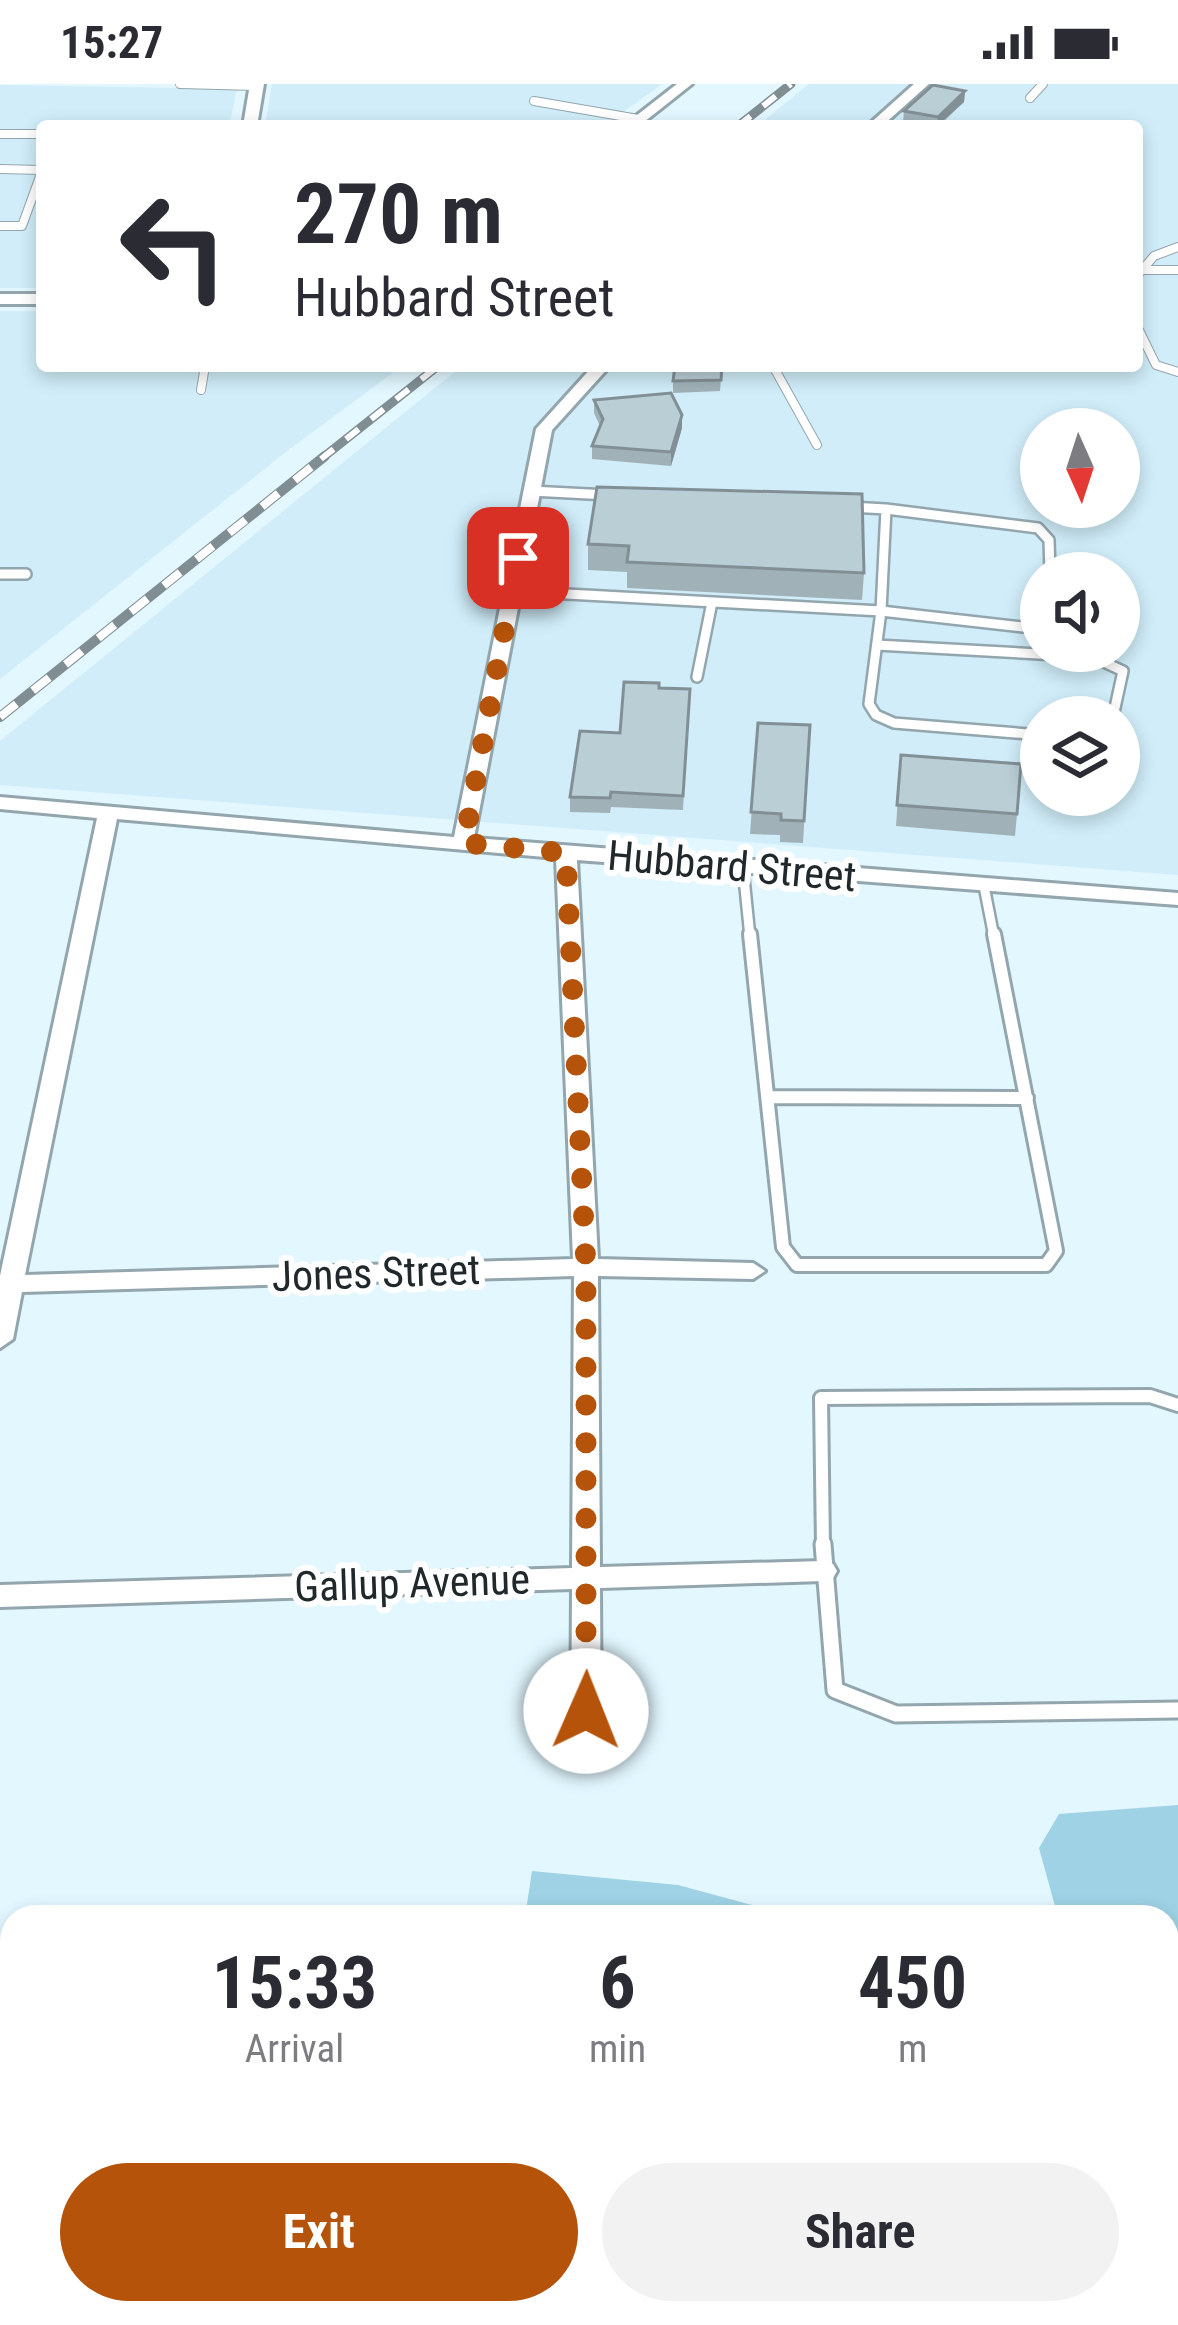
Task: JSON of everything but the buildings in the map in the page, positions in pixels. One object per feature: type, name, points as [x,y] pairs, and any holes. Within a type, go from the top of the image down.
[{"type":"street","points":[[638,120],[685,84]]},
{"type":"street","points":[[881,120],[922,84]]},
{"type":"street","points":[[251,120],[257,85]]},
{"type":"street","points":[[0,299],[36,299]]},
{"type":"street","points":[[464,843],[544,429],[596,372]]},
{"type":"street","name":"Hubbard Street","points":[[0,803],[743,868],[1178,899]]},
{"type":"street","points":[[0,1339],[6,1284],[108,812]]},
{"type":"street","points":[[566,853],[586,1267],[586,1756]]},
{"type":"street","name":"Jones Street","points":[[6,1284],[586,1267],[753,1270]]},
{"type":"street","name":"Gallup Avenue","points":[[0,1596],[823,1571]]},
{"type":"lane","points":[[180,84],[257,85]]},
{"type":"lane","points":[[1030,98],[1042,84]]},
{"type":"lane","points":[[534,101],[620,120]]},
{"type":"lane","points":[[0,134],[36,134]]},
{"type":"lane","points":[[0,169],[36,170]]},
{"type":"lane","points":[[0,226],[22,226],[36,187]]},
{"type":"lane","points":[[1143,269],[1154,256],[1178,248]]},
{"type":"lane","points":[[1143,273],[1178,270]]},
{"type":"lane","points":[[1143,338],[1156,365],[1178,372]]},
{"type":"lane","points":[[201,390],[204,372]]},
{"type":"lane","points":[[776,372],[817,445]]},
{"type":"lane","points":[[531,491],[617,496]]},
{"type":"lane","points":[[841,507],[1021,523],[1038,529],[1049,541],[1049,552]]},
{"type":"lane","points":[[886,509],[881,611],[869,704],[876,715],[894,723],[1020,733]]},
{"type":"lane","points":[[0,574],[26,574]]},
{"type":"lane","points":[[512,591],[881,611],[1020,627]]},
{"type":"lane","points":[[697,677],[712,602]]},
{"type":"lane","points":[[877,645],[1093,657],[1114,662],[1123,671],[1118,696]]},
{"type":"lane","points":[[743,868],[783,1246],[797,1265],[1046,1265],[1056,1251],[984,886]]},
{"type":"lane","points":[[768,1097],[1027,1098]]},
{"type":"lane","points":[[1178,1405],[1150,1396],[821,1398],[823,1571],[836,1690],[896,1714],[1178,1710]]},
{"type":"shaded area","points":[[272,84],[662,84],[612,120],[266,120]]},
{"type":"shaded area","points":[[809,84],[1178,84],[1178,875],[0,785],[0,741],[455,372],[1143,372],[1143,120],[764,120]]},
{"type":"shaded area","points":[[0,85],[237,89],[230,120],[36,120],[36,288],[0,288]]},
{"type":"shaded area","points":[[0,311],[36,311],[36,372],[394,372],[287,451],[0,679]]},
{"type":"shaded area","points":[[1178,1805],[1178,1905],[1055,1905],[1039,1848],[1059,1814]]},
{"type":"shaded area","points":[[532,1871],[678,1885],[752,1905],[527,1905]]},
{"type":"railway","points":[[746,120],[791,84]]},
{"type":"railway","points":[[321,459],[430,372]]},
{"type":"railway","points":[[0,717],[325,456]]},
{"type":"route","points":[[518,558],[464,843],[566,853],[586,1267],[586,1711]]}]
